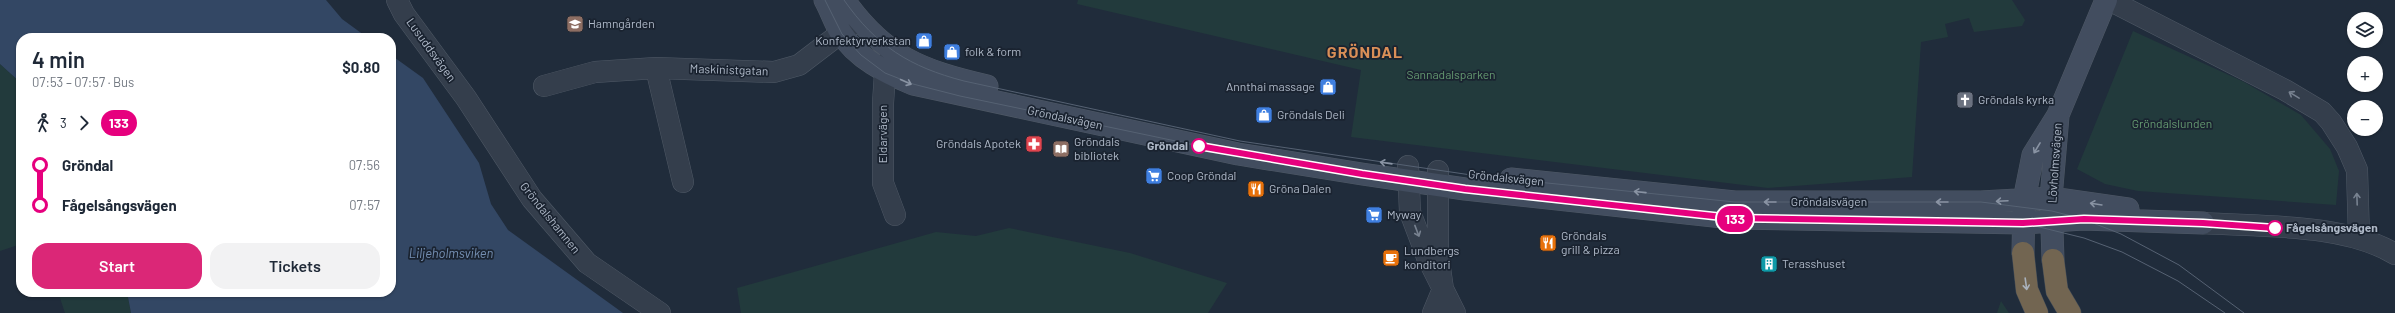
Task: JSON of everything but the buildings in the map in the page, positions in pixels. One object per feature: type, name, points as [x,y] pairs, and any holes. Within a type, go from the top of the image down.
[{"type":"highway","points":[[2023,253],[2027,290],[2037,313]]},
{"type":"highway","points":[[2053,260],[2057,291],[2070,313]]},
{"type":"street","name":"Lusuddsvägen","points":[[397,0],[404,14],[466,98]]},
{"type":"street","name":"Gröndalsvägen","points":[[825,0],[842,34],[861,55],[885,73],[913,84],[960,96],[1214,149],[1438,177],[1735,202],[1981,202],[2051,198],[2203,223]]},
{"type":"street","name":"Gröndalsvägen","points":[[844,0],[858,20],[893,51],[920,68],[941,75],[1240,141],[1408,173]]},
{"type":"street","points":[[2108,0],[2286,90],[2322,112],[2332,122],[2347,147],[2356,170],[2359,238]]},
{"type":"street","name":"Lövholmsvägen","points":[[2023,253],[2024,200],[2033,155],[2058,115],[2108,0]]},
{"type":"street","name":"Maskinistgatan","points":[[544,86],[595,72],[656,68],[774,72],[799,65],[842,34],[858,20]]},
{"type":"street","name":"Eldarvägen","points":[[893,51],[885,73],[883,183],[895,215]]},
{"type":"street","points":[[656,68],[682,182]]},
{"type":"street","name":"Gröndalshamnen","points":[[466,98],[532,199],[586,264],[660,313]]},
{"type":"street","name":"Lövholmsvägen","points":[[2053,260],[2051,198],[2058,115]]},
{"type":"street","points":[[1408,173],[1410,212],[1427,257],[1455,313]]},
{"type":"street","name":"Gröndalsvägen","points":[[1438,177],[1465,189],[1732,218],[2023,223],[2084,219],[2203,223],[2322,231],[2359,238],[2395,254]]},
{"type":"street","points":[[1433,313],[1443,289],[1438,254],[1438,177]]},
{"type":"green space","name":"Sannadalsparken","points":[[1078,0],[2012,0],[2025,20],[2022,26],[1974,32],[1969,18],[1945,24],[1948,37],[1921,42],[1912,177],[1768,188],[1351,137],[1361,70],[1077,4]]},
{"type":"green space","name":"Gröndalslunden","points":[[2133,31],[2244,82],[2301,115],[2330,149],[2339,171],[2336,205],[2138,191],[2105,184],[2077,169]]},
{"type":"green space","points":[[0,64],[16,78],[16,246],[0,251]]},
{"type":"green space","points":[[1009,228],[1130,253],[1227,283],[1208,313],[741,313],[737,288],[936,232],[976,236]]},
{"type":"green space","points":[[60,297],[128,297],[131,313],[65,313]]},
{"type":"green space","points":[[2001,301],[2009,313],[1997,313]]},
{"type":"water","points":[[0,0],[326,0],[342,19],[361,33],[16,33],[16,78],[0,64]]},
{"type":"water","name":"Liljeholmsviken","points":[[396,59],[423,78],[479,163],[491,204],[508,230],[623,313],[131,313],[128,297],[396,297]]},
{"type":"tram line","points":[[825,0],[842,34],[861,55],[885,73],[913,84],[960,96],[1238,154],[1465,189],[1732,218],[2023,223],[2084,238],[2122,252],[2178,281],[2225,313]]},
{"type":"tram line","points":[[844,0],[856,16],[882,42],[896,52],[927,69],[964,81],[1240,141],[1478,176],[1735,202],[1981,202],[2052,211],[2083,219],[2121,234],[2179,265],[2244,313]]},
{"type":"bus line","name":"133","points":[[1199,146],[1238,154],[1465,189],[1732,218],[2023,223],[2084,219],[2203,223],[2275,228]]},
{"type":"place","name":"Hamngården","points":[[575,24]]},
{"type":"place","name":"Konfektyrverkstan","points":[[924,41]]},
{"type":"place","name":"folk & form","points":[[952,52]]},
{"type":"place","name":"Annthai massage","points":[[1328,87]]},
{"type":"place","name":"Gröndals kyrka","points":[[1965,100]]},
{"type":"place","name":"Gröndals Deli","points":[[1264,115]]},
{"type":"place","name":"Gröndals Apotek","points":[[1034,144]]},
{"type":"place","name":"Gröndal","points":[[1199,146]]},
{"type":"place","name":"Gröndals bibliotek","points":[[1061,149]]},
{"type":"place","name":"Coop Gröndal","points":[[1154,176]]},
{"type":"place","name":"Gröna Dalen","points":[[1256,189]]},
{"type":"place","name":"Myway","points":[[1374,215]]},
{"type":"place","name":"Fågelsångsvägen","points":[[2275,228]]},
{"type":"place","name":"Gröndals grill & pizza","points":[[1548,243]]},
{"type":"place","name":"Lundbergs konditori","points":[[1391,258]]},
{"type":"place","name":"Terasshuset","points":[[1769,264]]},
{"type":"district","name":"GRÖNDAL","points":[[1365,52]]}]
